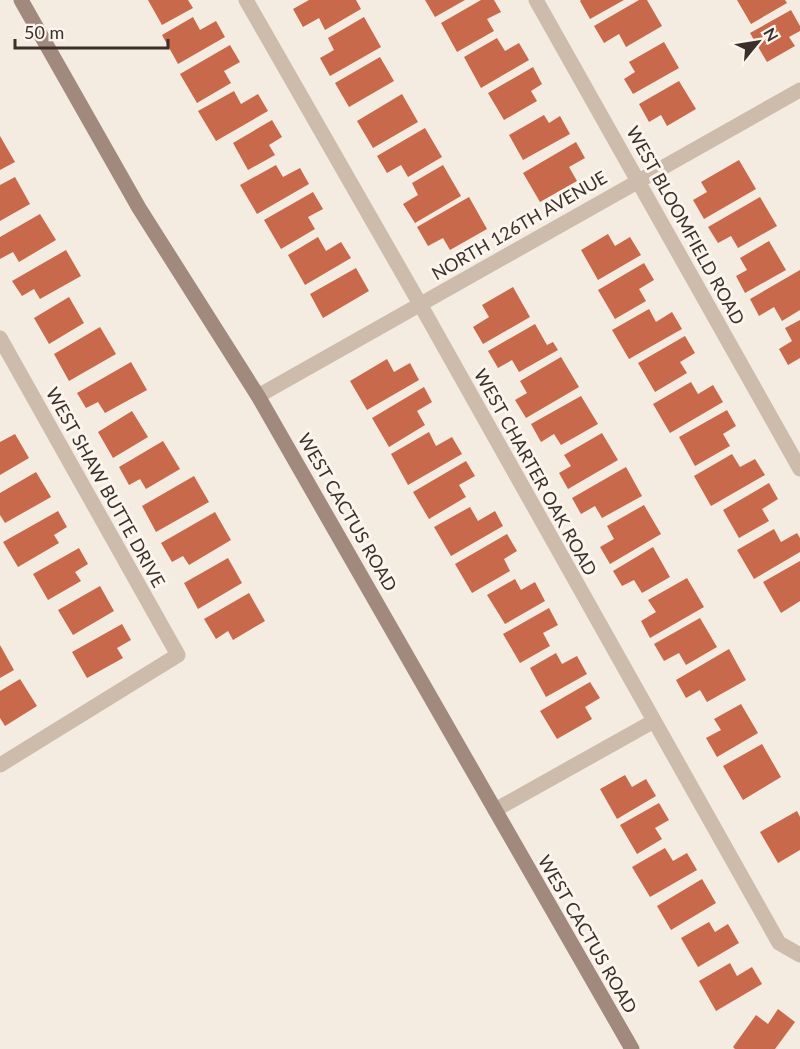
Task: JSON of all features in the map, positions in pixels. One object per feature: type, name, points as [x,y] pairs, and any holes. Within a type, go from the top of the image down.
[{"type":"main road","name":"WEST CACTUS ROAD","points":[[21,0],[140,207],[258,396],[632,1049]]},
{"type":"street","name":"WEST CHARTER OAK ROAD","points":[[246,0],[420,304],[779,944],[800,955]]},
{"type":"street","name":"WEST BLOOMFIELD ROAD","points":[[536,0],[800,469]]},
{"type":"street","name":"NORTH 126TH AVENUE","points":[[258,396],[800,90]]},
{"type":"street","name":"WEST SHAW BUTTE DRIVE","points":[[0,338],[178,655],[0,765]]},
{"type":"street","points":[[495,810],[654,721]]},
{"type":"building","points":[[148,0],[188,0],[193,8],[162,25]]},
{"type":"building","points":[[309,0],[356,0],[361,9],[325,30],[319,18],[303,27],[293,9]]},
{"type":"building","points":[[425,0],[465,0],[435,17]]},
{"type":"building","points":[[481,0],[494,0],[501,12],[487,19],[494,31],[457,52],[441,23]]},
{"type":"building","points":[[581,0],[624,0],[590,19]]},
{"type":"building","points":[[639,0],[647,0],[662,26],[626,47],[619,34],[604,43],[594,26]]},
{"type":"building","points":[[737,0],[785,0],[787,3],[751,24]]},
{"type":"building","points":[[791,10],[800,26],[800,31],[789,37],[795,46],[767,62],[750,33]]},
{"type":"building","points":[[193,17],[200,30],[216,21],[225,37],[178,64],[162,35]]},
{"type":"building","points":[[364,17],[381,47],[330,76],[320,58],[334,50],[328,38]]},
{"type":"building","points":[[497,38],[505,51],[519,43],[529,60],[481,88],[464,57]]},
{"type":"building","points":[[664,42],[679,68],[633,94],[624,79],[635,72],[629,62]]},
{"type":"building","points":[[230,45],[240,62],[224,71],[231,83],[197,103],[180,74]]},
{"type":"building","points":[[380,57],[394,81],[349,107],[335,83]]},
{"type":"building","points":[[533,67],[542,84],[531,91],[537,101],[504,120],[488,93]]},
{"type":"building","points":[[679,81],[696,109],[667,126],[661,115],[649,122],[639,104]]},
{"type":"building","points":[[234,91],[241,104],[258,94],[268,111],[216,141],[198,111]]},
{"type":"building","points":[[402,94],[418,122],[373,148],[357,121]]},
{"type":"building","points":[[544,115],[549,123],[560,116],[570,134],[523,160],[509,135]]},
{"type":"building","points":[[272,120],[282,137],[269,145],[275,155],[248,170],[233,143]]},
{"type":"building","points":[[425,128],[442,157],[408,177],[401,165],[387,173],[377,156]]},
{"type":"building","points":[[0,136],[15,162],[0,170]]},
{"type":"building","points":[[576,142],[585,158],[569,167],[577,181],[540,202],[523,173]]},
{"type":"building","points":[[739,160],[756,189],[704,219],[693,200],[707,192],[701,182]]},
{"type":"building","points":[[276,165],[283,177],[300,168],[309,184],[257,214],[240,185]]},
{"type":"building","points":[[443,165],[461,196],[415,223],[403,204],[418,195],[412,183]]},
{"type":"building","points":[[15,177],[30,204],[0,221],[0,185]]},
{"type":"building","points":[[313,192],[323,209],[308,217],[315,229],[281,249],[264,220]]},
{"type":"building","points":[[469,197],[487,229],[450,250],[443,238],[428,246],[417,227]]},
{"type":"building","points":[[760,197],[777,226],[738,248],[731,236],[718,243],[708,227]]},
{"type":"building","points":[[40,214],[56,240],[19,262],[13,252],[0,259],[0,237]]},
{"type":"building","points":[[608,234],[615,246],[630,237],[641,255],[598,280],[581,250]]},
{"type":"building","points":[[318,237],[326,251],[341,242],[351,258],[305,285],[288,255]]},
{"type":"building","points":[[769,241],[786,270],[745,293],[736,276],[747,270],[740,258]]},
{"type":"building","points":[[66,250],[81,276],[40,299],[34,289],[22,296],[12,281]]},
{"type":"building","points":[[644,263],[654,280],[639,289],[646,301],[615,319],[598,290]]},
{"type":"building","points":[[356,268],[369,291],[323,318],[310,294]]},
{"type":"building","points":[[800,270],[800,310],[782,321],[774,307],[759,316],[750,299]]},
{"type":"building","points":[[513,287],[530,317],[483,344],[473,327],[489,317],[482,305]]},
{"type":"building","points":[[69,297],[84,323],[49,344],[34,318]]},
{"type":"building","points":[[649,309],[656,322],[672,312],[682,329],[629,359],[612,330]]},
{"type":"building","points":[[800,320],[800,358],[788,365],[779,349],[792,341],[785,328]]},
{"type":"building","points":[[535,324],[547,345],[553,342],[558,350],[519,372],[512,360],[498,368],[488,351]]},
{"type":"building","points":[[100,327],[116,354],[69,381],[54,354]]},
{"type":"building","points":[[685,336],[695,353],[680,362],[687,373],[655,392],[638,363]]},
{"type":"building","points":[[561,357],[579,387],[526,418],[515,400],[527,393],[520,381]]},
{"type":"building","points":[[387,359],[394,372],[410,363],[419,380],[367,410],[350,381]]},
{"type":"building","points":[[131,362],[147,390],[105,413],[98,402],[86,408],[77,393]]},
{"type":"building","points":[[691,382],[698,394],[713,385],[723,402],[670,433],[653,404]]},
{"type":"building","points":[[424,387],[432,402],[417,411],[425,425],[389,447],[372,418]]},
{"type":"building","points":[[581,396],[598,424],[561,445],[554,434],[541,442],[531,424]]},
{"type":"building","points":[[727,410],[736,426],[723,434],[730,446],[695,466],[679,437]]},
{"type":"building","points":[[132,411],[148,437],[113,458],[98,432]]},
{"type":"building","points":[[429,432],[436,446],[452,437],[462,454],[408,485],[391,454]]},
{"type":"building","points":[[602,433],[618,460],[568,489],[559,473],[571,466],[564,455]]},
{"type":"building","points":[[15,434],[29,458],[0,475],[0,442]]},
{"type":"building","points":[[163,441],[180,469],[146,489],[140,479],[129,485],[119,467]]},
{"type":"building","points":[[732,454],[740,467],[755,459],[765,475],[711,506],[694,476]]},
{"type":"building","points":[[466,461],[475,476],[459,485],[466,497],[429,519],[413,492]]},
{"type":"building","points":[[626,467],[642,496],[602,518],[595,506],[581,514],[572,498]]},
{"type":"building","points":[[36,472],[51,497],[5,523],[0,515],[0,493]]},
{"type":"building","points":[[194,476],[209,502],[156,532],[142,506]]},
{"type":"building","points":[[769,483],[778,499],[762,509],[769,521],[739,538],[723,510]]},
{"type":"building","points":[[644,505],[661,534],[610,564],[600,547],[614,539],[607,526]]},
{"type":"building","points":[[470,507],[478,521],[495,511],[503,526],[451,556],[434,527]]},
{"type":"building","points":[[58,511],[67,527],[54,535],[59,543],[18,567],[3,542]]},
{"type":"building","points":[[215,512],[231,540],[189,565],[183,556],[172,562],[161,543]]},
{"type":"building","points":[[774,529],[781,542],[797,533],[800,538],[800,552],[754,579],[737,550]]},
{"type":"building","points":[[507,534],[517,551],[504,559],[510,571],[472,593],[455,564]]},
{"type":"building","points":[[653,547],[670,577],[642,593],[634,580],[622,586],[613,571]]},
{"type":"building","points":[[79,548],[88,564],[75,572],[81,581],[48,600],[33,574]]},
{"type":"building","points":[[228,558],[242,583],[198,609],[184,583]]},
{"type":"building","points":[[800,561],[800,601],[781,613],[763,582]]},
{"type":"building","points":[[687,578],[704,607],[650,638],[641,621],[656,612],[648,600]]},
{"type":"building","points":[[515,579],[521,590],[535,582],[545,601],[505,624],[487,595]]},
{"type":"building","points":[[100,586],[114,611],[73,635],[58,610]]},
{"type":"building","points":[[249,593],[265,621],[233,640],[228,631],[216,639],[204,619]]},
{"type":"building","points":[[549,608],[558,625],[543,633],[550,646],[520,663],[503,634]]},
{"type":"building","points":[[700,618],[717,647],[686,665],[679,653],[664,661],[654,644]]},
{"type":"building","points":[[122,624],[131,640],[117,648],[123,658],[87,678],[72,652]]},
{"type":"building","points":[[0,645],[14,670],[0,678]]},
{"type":"building","points":[[729,649],[746,680],[707,702],[700,690],[686,698],[676,680]]},
{"type":"building","points":[[556,653],[562,664],[577,656],[587,674],[546,697],[530,668]]},
{"type":"building","points":[[20,679],[37,706],[5,726],[0,718],[0,691]]},
{"type":"building","points":[[590,682],[600,698],[585,707],[592,719],[557,739],[540,711]]},
{"type":"building","points":[[741,704],[758,733],[717,757],[706,738],[721,730],[714,719]]},
{"type":"building","points":[[762,744],[781,777],[743,800],[723,766]]},
{"type":"building","points":[[625,775],[632,787],[646,779],[656,796],[617,819],[600,789]]},
{"type":"building","points":[[659,803],[669,820],[655,828],[662,839],[637,854],[620,825]]},
{"type":"building","points":[[797,811],[800,817],[800,850],[778,863],[760,832]]},
{"type":"building","points":[[665,848],[673,861],[687,853],[697,870],[650,897],[632,867]]},
{"type":"building","points":[[702,879],[716,903],[671,930],[657,906]]},
{"type":"building","points":[[709,922],[715,932],[728,924],[739,943],[698,967],[681,938]]},
{"type":"building","points":[[730,963],[737,976],[752,967],[762,984],[716,1011],[699,981]]},
{"type":"building","points":[[778,1009],[795,1022],[775,1049],[735,1049],[733,1047],[756,1015],[768,1024]]}]
